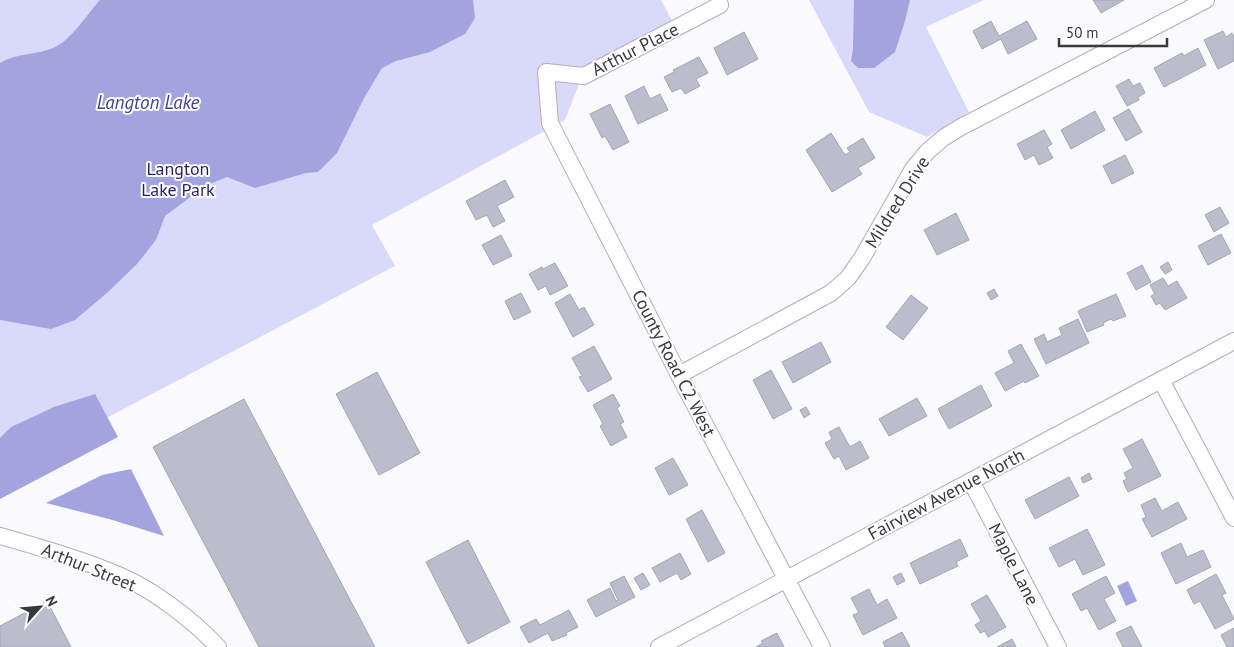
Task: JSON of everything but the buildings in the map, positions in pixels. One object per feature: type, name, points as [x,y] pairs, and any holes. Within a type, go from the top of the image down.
[{"type":"street","name":"Mildred Drive","points":[[679,375],[831,293],[848,278],[874,240],[913,169],[927,152],[943,138],[1206,0]]},
{"type":"street","name":"Arthur Place","points":[[546,72],[584,76],[720,5]]},
{"type":"street","name":"County Road C2 West","points":[[546,72],[550,123],[679,375],[822,647]]},
{"type":"street","name":"Fairview Avenue North","points":[[659,647],[1234,341]]},
{"type":"street","points":[[1161,380],[1234,518]]},
{"type":"street","name":"Maple Lane","points":[[971,481],[1058,647]]},
{"type":"street","name":"Arthur Street","points":[[0,536],[58,553],[125,578],[162,600],[205,632],[218,647]]},
{"type":"green space","name":"Langton Lake Park","points":[[0,0],[661,0],[673,22],[586,66],[565,120],[372,225],[395,266],[0,474]]},
{"type":"green space","points":[[809,0],[984,0],[926,27],[969,112],[927,137],[869,112]]},
{"type":"water","name":"Langton Lake","points":[[100,0],[473,0],[475,18],[465,34],[430,52],[396,61],[382,68],[364,98],[337,153],[318,172],[306,173],[255,188],[227,177],[205,186],[165,216],[156,240],[137,264],[75,320],[51,329],[0,320],[0,63],[13,57],[60,45]]},
{"type":"water","points":[[854,0],[910,0],[895,52],[874,68],[858,68],[851,61]]},
{"type":"water","points":[[95,394],[118,437],[0,499],[0,438],[11,427],[54,407]]},
{"type":"water","points":[[131,469],[164,536],[109,519],[46,503],[102,475]]},
{"type":"water","points":[[1128,581],[1137,601],[1126,606],[1117,586]]}]
